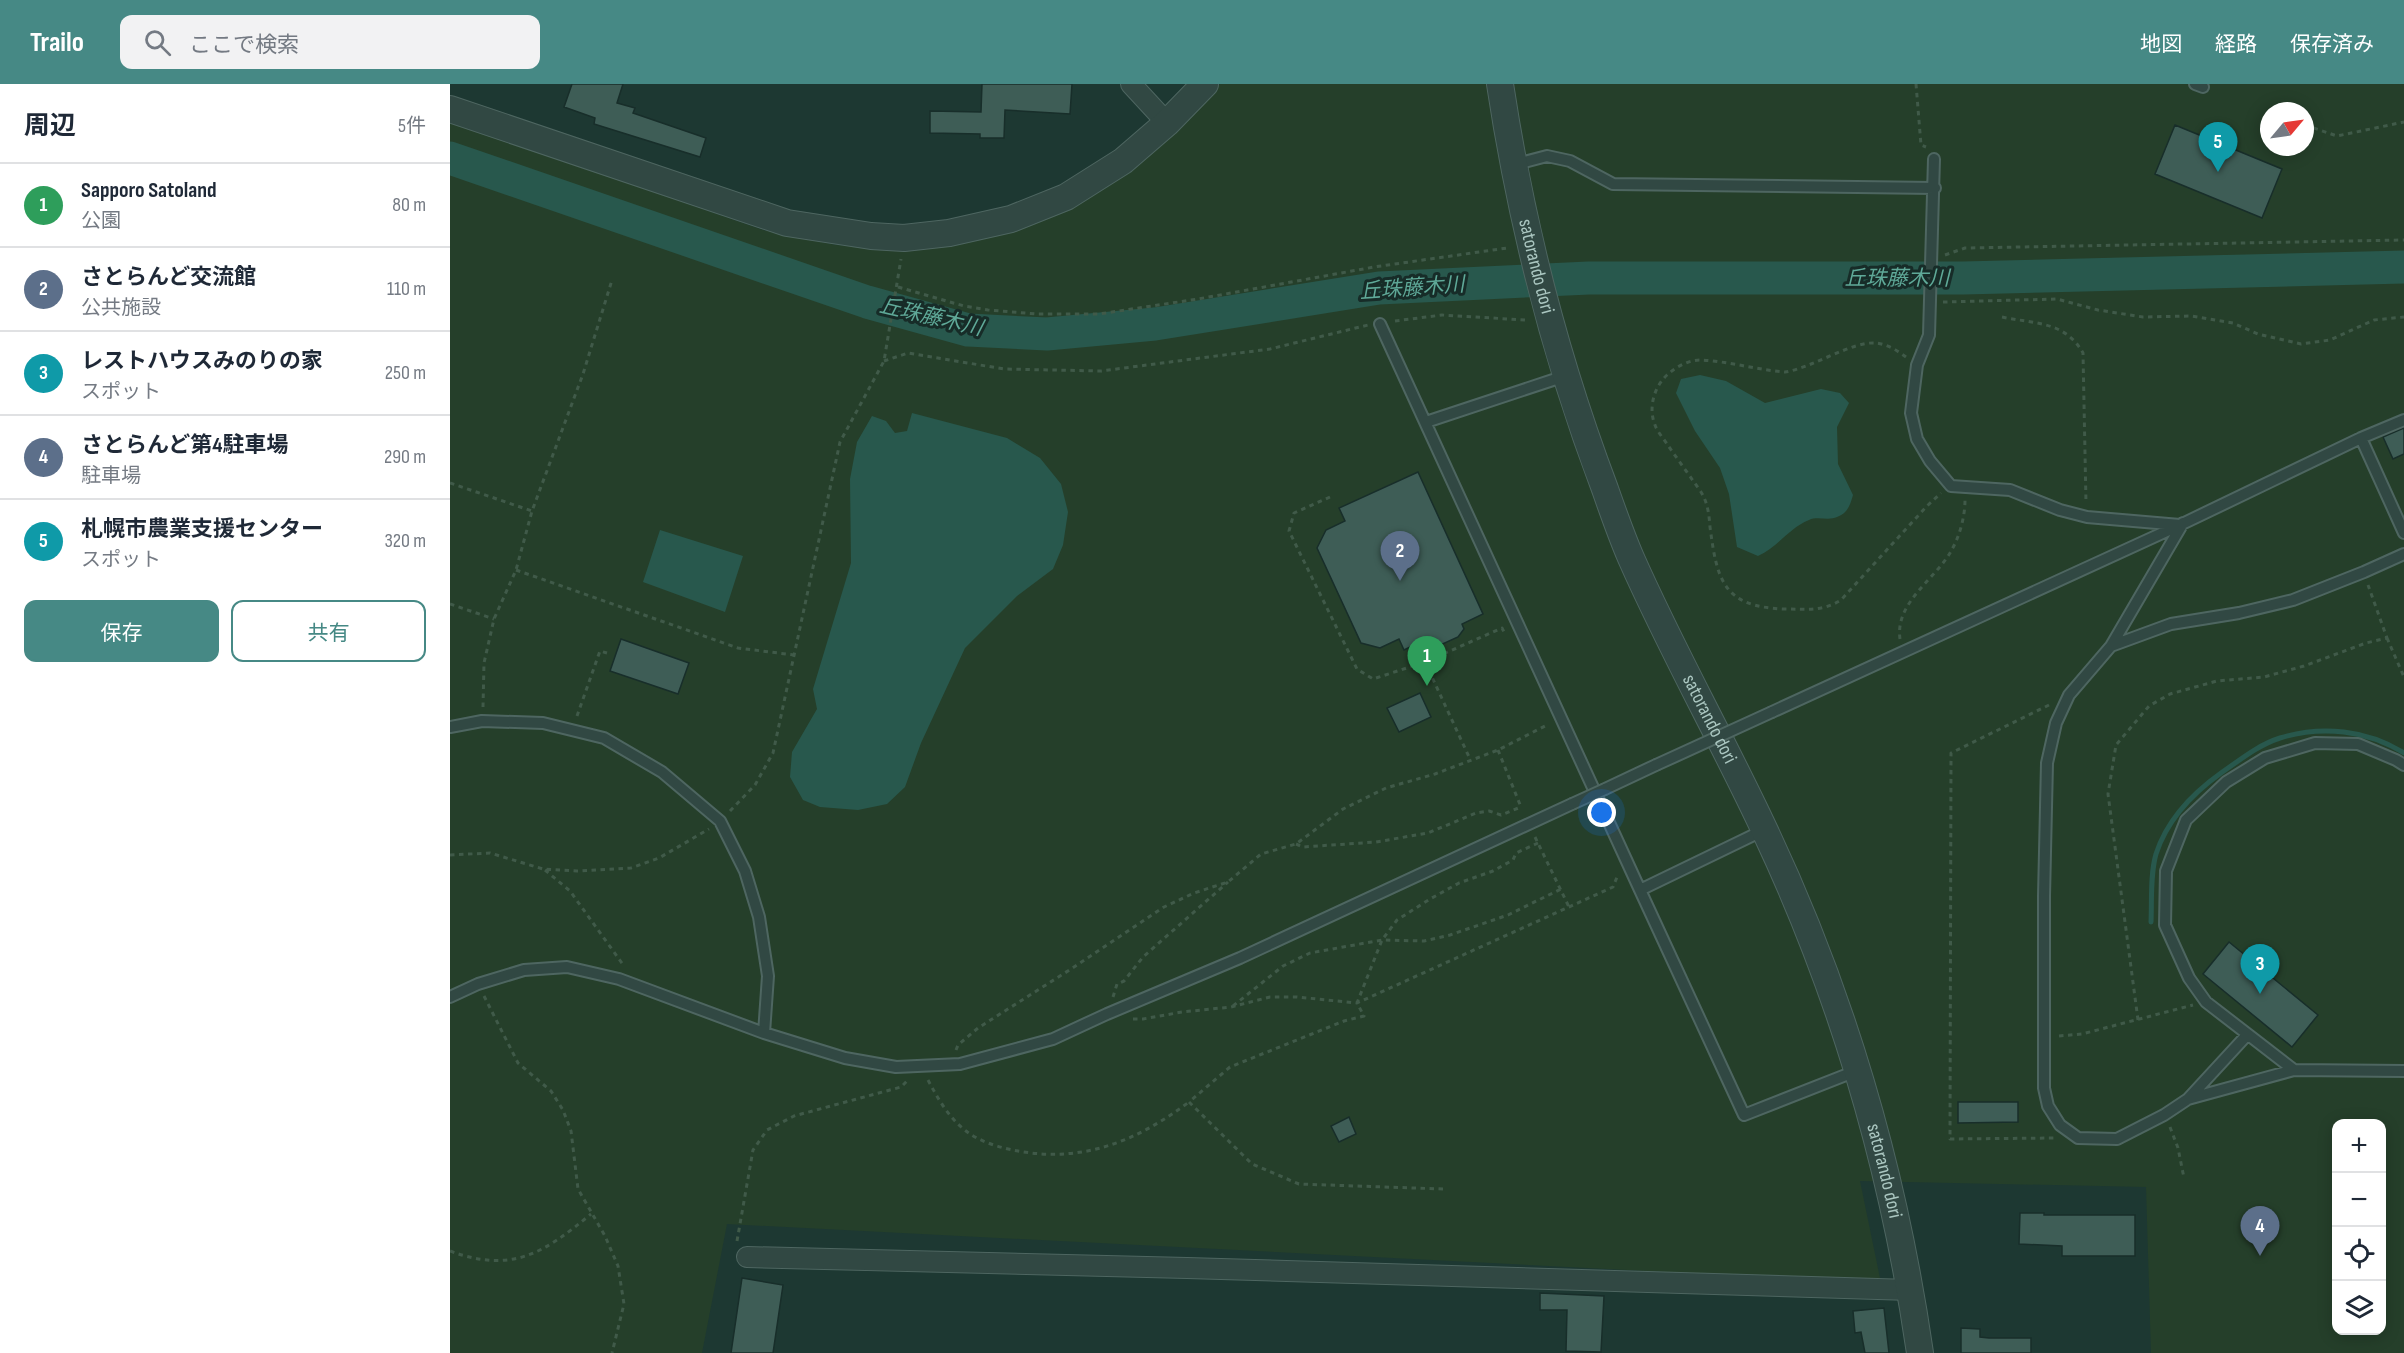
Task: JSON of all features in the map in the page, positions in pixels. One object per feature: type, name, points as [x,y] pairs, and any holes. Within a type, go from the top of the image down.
[{"type":"street","points":[[1131,84],[1167,123]]},
{"type":"street","points":[[450,109],[787,223],[832,231],[904,238],[949,233],[1011,219],[1066,196],[1123,161],[1167,123],[1205,84]]},
{"type":"street","name":"satorando dori","points":[[1500,84],[1513,165],[1518,245],[1535,314],[1566,376],[1584,433],[1630,557],[1765,830],[1804,919],[1838,1008],[1901,1233],[1920,1353]]},
{"type":"street","points":[[742,1250],[1199,1268],[1911,1290]]},
{"type":"lane","points":[[1513,165],[1547,156],[1570,161],[1613,184],[1935,188]]},
{"type":"lane","points":[[1935,159],[1929,335],[1917,365],[1911,413],[1917,439],[1930,461],[1951,486],[2010,490],[2060,510],[2087,517],[2182,524]]},
{"type":"lane","points":[[1380,324],[1744,1115],[1857,1071]]},
{"type":"lane","points":[[1426,422],[1566,376]]},
{"type":"lane","points":[[450,997],[478,984],[524,970],[567,967],[638,986],[764,1033],[844,1058],[896,1067],[960,1064],[1053,1039],[1240,958],[2404,420]]},
{"type":"lane","points":[[2361,438],[2404,533]]},
{"type":"lane","points":[[2182,524],[2111,646],[2069,695],[2056,723],[2047,763],[2043,1038],[2044,1088],[2048,1106],[2060,1125],[2078,1138],[2117,1139],[2164,1115],[2188,1098],[2247,1035]]},
{"type":"lane","points":[[2111,646],[2171,624],[2239,613],[2293,600],[2404,554]]},
{"type":"lane","points":[[450,727],[482,721],[543,723],[604,738],[662,772],[720,821],[745,871],[759,917],[768,976],[764,1033]]},
{"type":"lane","points":[[2294,1070],[2206,1002],[2189,978],[2165,925],[2166,872],[2186,820],[2226,782],[2265,758],[2315,743],[2358,744],[2404,765]]},
{"type":"lane","points":[[1640,890],[1765,830]]},
{"type":"lane","points":[[2188,1098],[2294,1070],[2404,1071]]},
{"type":"path","points":[[1916,84],[1921,145],[1933,151],[1935,159]]},
{"type":"path","points":[[2314,128],[2337,136],[2404,122]]},
{"type":"path","points":[[450,855],[490,852],[543,869],[577,871],[630,868],[659,858],[701,835],[720,821],[755,785],[773,753],[840,442],[884,361],[898,287],[904,238]]},
{"type":"path","points":[[1933,261],[1965,248],[2404,240]]},
{"type":"path","points":[[898,287],[964,306],[988,310],[1037,314],[1099,314],[1518,245]]},
{"type":"path","points":[[482,721],[484,663],[494,619],[516,570],[532,512],[583,374],[612,280]]},
{"type":"path","points":[[1932,297],[2057,299],[2098,310],[2143,317],[2191,316],[2233,323],[2258,334],[2301,344],[2330,340],[2374,320],[2404,317]]},
{"type":"path","points":[[884,361],[908,353],[1004,369],[1101,371],[1270,349],[1357,327],[1442,315],[1535,314]]},
{"type":"path","points":[[2002,317],[2061,329],[2075,339],[2083,353],[2087,517]]},
{"type":"path","points":[[1917,365],[1897,350],[1876,343],[1854,347],[1798,370],[1785,372],[1698,360],[1680,365],[1656,388],[1652,406],[1654,424],[1702,494],[1708,509],[1714,562],[1719,577],[1731,594],[1746,603],[1768,608],[1817,610],[1829,607],[1840,600],[1927,506],[1951,486]]},
{"type":"path","points":[[450,483],[532,512]]},
{"type":"path","points":[[1902,653],[1899,627],[1905,610],[1949,556],[1956,542],[1965,506],[1966,487]]},
{"type":"path","points":[[1330,497],[1294,513],[1289,531],[1357,669],[1373,680],[1425,662],[1502,628],[1507,639]]},
{"type":"path","points":[[516,570],[738,648],[794,655]]},
{"type":"path","points":[[2364,572],[2387,638],[2404,677]]},
{"type":"path","points":[[450,604],[494,619]]},
{"type":"path","points":[[2138,1020],[2108,794],[2116,745],[2149,706],[2170,694],[2217,681],[2264,677],[2387,638]]},
{"type":"path","points":[[572,730],[600,651],[607,653]]},
{"type":"path","points":[[1425,662],[1470,759]]},
{"type":"path","points":[[2069,695],[1952,753],[1950,1139],[2078,1138]]},
{"type":"path","points":[[1547,725],[1498,750],[1435,774],[1386,788],[1343,809],[1296,844],[1261,854],[1143,957],[1124,981],[1117,984],[1107,1014],[1143,1019],[1231,1007],[1270,997],[1298,997],[1357,1003],[1613,887],[1618,876]]},
{"type":"path","points":[[1296,844],[1303,847],[1376,842],[1428,834],[1476,813],[1489,811],[1501,815],[1521,807]]},
{"type":"path","points":[[742,1250],[753,1150],[767,1130],[794,1116],[901,1087],[921,1066],[941,1105],[968,1132],[1000,1148],[1040,1155],[1079,1154],[1124,1141],[1147,1131],[1189,1102],[1230,1067],[1344,1021],[1364,1016],[1357,1003],[1382,940],[1397,920],[1459,883],[1493,872],[1513,860],[1516,853],[1538,843]]},
{"type":"path","points":[[543,869],[570,891],[638,986]]},
{"type":"path","points":[[949,1065],[958,1045],[978,1028],[1164,906],[1228,882]]},
{"type":"path","points":[[1231,1007],[1283,966],[1310,953],[1382,940],[1424,941],[1508,915],[1561,889]]},
{"type":"path","points":[[478,984],[518,1062],[551,1091],[563,1110],[571,1131],[578,1189],[605,1236],[618,1266],[624,1304],[612,1353]]},
{"type":"path","points":[[2043,1038],[2082,1034],[2206,1002]]},
{"type":"path","points":[[1189,1102],[1252,1164],[1299,1184],[1443,1189]]},
{"type":"path","points":[[2164,1115],[2178,1148],[2184,1178]]},
{"type":"path","points":[[450,1251],[489,1260],[511,1260],[530,1256],[553,1243],[591,1214]]},
{"type":"shaded area","points":[[1220,84],[2404,84],[2404,1353],[2151,1353],[2146,1187],[1860,1181],[1881,1283],[727,1224],[702,1353],[450,1353],[450,121],[763,230],[836,245],[889,248],[1067,209],[1136,168]]},
{"type":"shaded area","points":[[1700,375],[1726,381],[1765,403],[1821,389],[1840,393],[1849,403],[1837,427],[1838,464],[1853,495],[1846,511],[1834,518],[1812,519],[1802,523],[1758,556],[1737,547],[1729,494],[1720,468],[1695,431],[1676,393],[1681,379]]},
{"type":"shaded area","points":[[912,413],[1007,438],[1040,458],[1061,484],[1068,512],[1063,545],[1053,569],[1017,596],[965,648],[921,743],[905,787],[887,804],[858,810],[820,807],[803,800],[790,777],[792,752],[817,709],[813,689],[851,563],[850,479],[857,442],[872,416],[886,421],[895,433],[907,431]]},
{"type":"shaded area","points":[[660,530],[743,556],[725,612],[643,582]]},
{"type":"building","points":[[572,84],[623,84],[617,103],[635,108],[633,113],[706,138],[700,157],[594,124],[595,118],[564,107]]},
{"type":"building","points":[[982,84],[1072,84],[1070,114],[1005,110],[1004,138],[980,138],[980,134],[930,133],[930,111],[981,112]]},
{"type":"building","points":[[2175,125],[2282,169],[2262,218],[2155,174]]},
{"type":"building","points":[[2404,428],[2404,454],[2393,459],[2383,437]]},
{"type":"building","points":[[1418,472],[1483,614],[1462,624],[1464,629],[1458,637],[1436,647],[1428,646],[1425,640],[1404,650],[1399,639],[1380,648],[1361,643],[1317,548],[1326,530],[1345,521],[1339,508]]},
{"type":"building","points":[[621,639],[689,663],[678,694],[610,671]]},
{"type":"building","points":[[1420,693],[1431,717],[1399,732],[1387,708]]},
{"type":"building","points":[[2229,942],[2318,1015],[2292,1047],[2203,974]]},
{"type":"building","points":[[1958,1102],[2018,1102],[2018,1122],[1958,1123]]},
{"type":"building","points":[[1349,1117],[1356,1134],[1339,1142],[1331,1126]]},
{"type":"building","points":[[2020,1213],[2135,1215],[2135,1256],[2062,1256],[2062,1246],[2019,1244]]},
{"type":"building","points":[[742,1278],[783,1285],[773,1353],[731,1353]]},
{"type":"building","points":[[1540,1293],[1604,1296],[1601,1352],[1566,1351],[1567,1310],[1540,1310]]},
{"type":"building","points":[[1884,1308],[1889,1353],[1865,1353],[1861,1332],[1855,1333],[1853,1311]]},
{"type":"building","points":[[1961,1328],[1980,1329],[1980,1337],[2031,1338],[2031,1353],[1961,1353]]},
{"type":"waterway","name":"丘珠藤木川","points":[[450,158],[867,302],[968,330],[1047,334],[1155,324],[1379,288],[1589,278],[1963,278],[2404,267]]},
{"type":"waterway","points":[[2151,922],[2154,862],[2167,830],[2191,798],[2249,753],[2280,738],[2328,731],[2375,739],[2404,753]]},
{"type":"place","name":"札幌市農業支援センター","points":[[2218,172]]},
{"type":"place","name":"さとらんど交流館","points":[[1400,581]]},
{"type":"place","name":"Sapporo Satoland","points":[[1427,686]]},
{"type":"place","name":"レストハウスみのりの家","points":[[2260,994]]},
{"type":"place","name":"さとらんど第4駐車場","points":[[2260,1256]]}]
